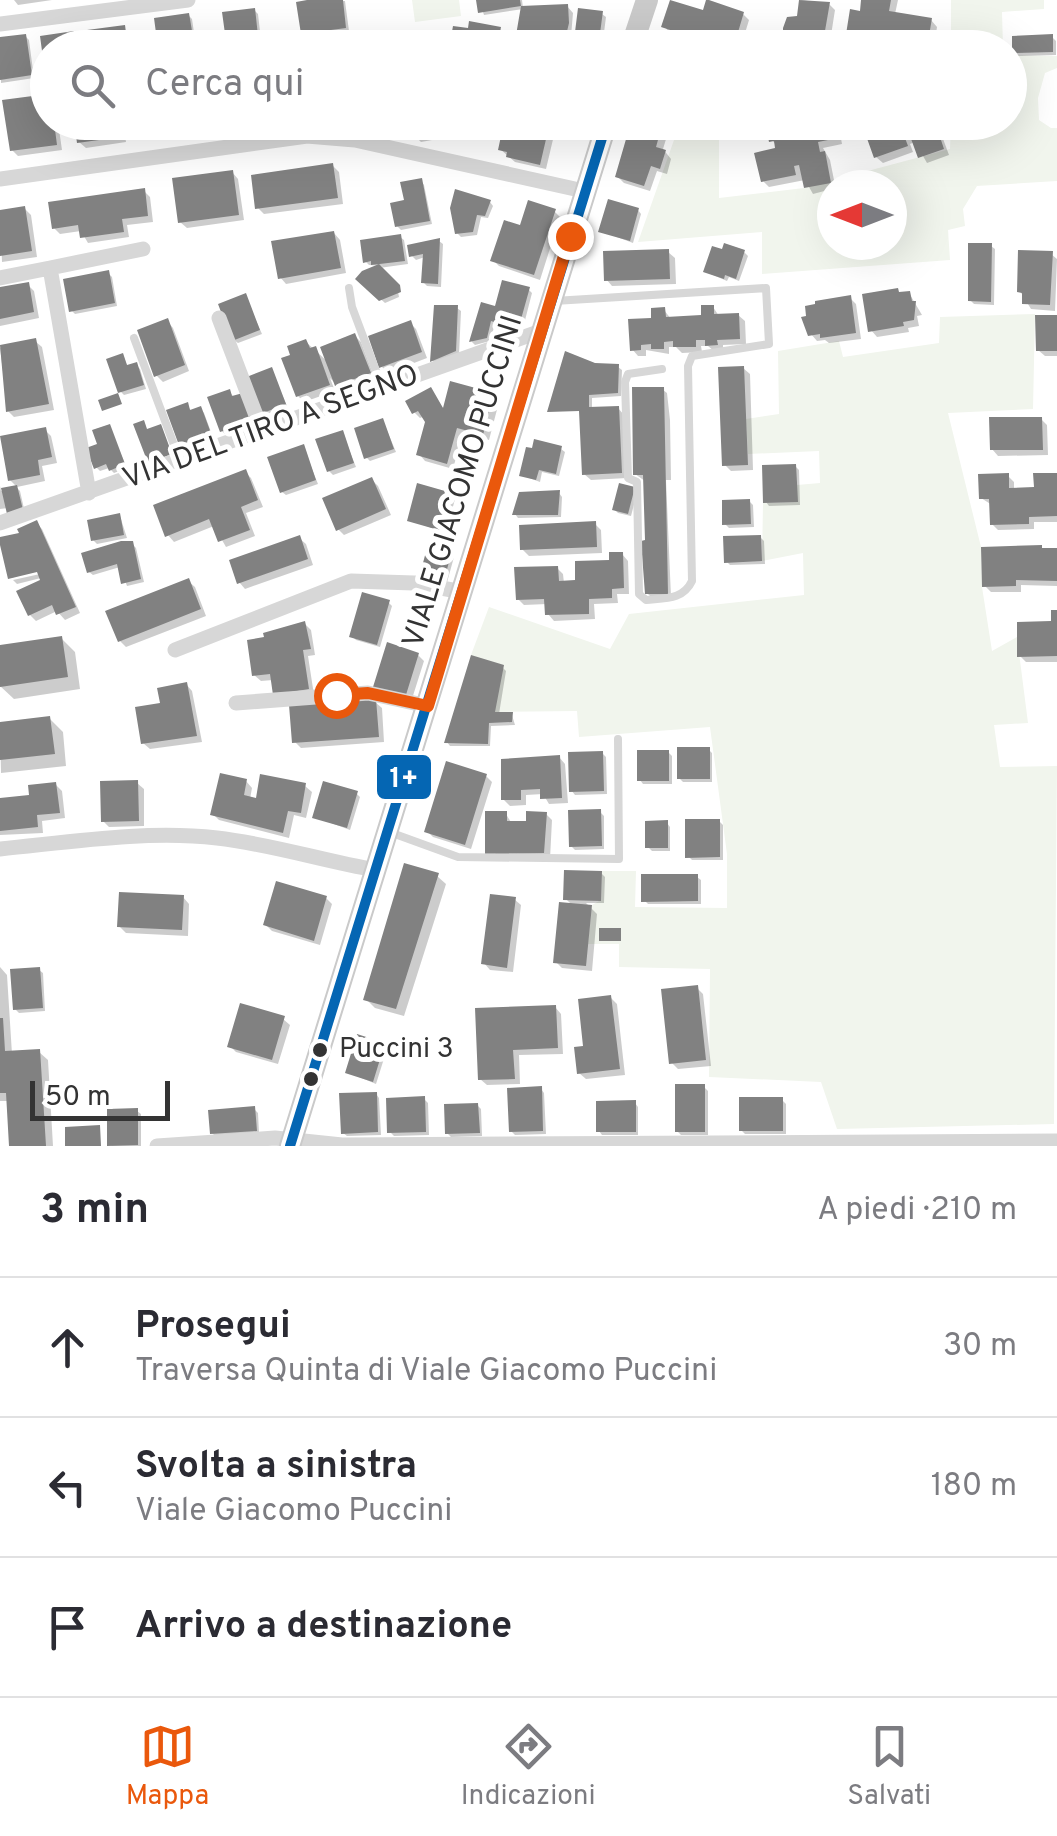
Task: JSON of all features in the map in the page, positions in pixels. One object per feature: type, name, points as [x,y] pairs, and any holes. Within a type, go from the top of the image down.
[{"type":"main road","points":[[637,30],[647,0]]},
{"type":"main road","name":"VIALE GIACOMO PUCCINI","points":[[291,1144],[601,140]]},
{"type":"street","points":[[0,24],[188,0]]},
{"type":"street","points":[[0,179],[279,140]]},
{"type":"street","points":[[355,140],[584,191]]},
{"type":"street","points":[[0,278],[143,249]]},
{"type":"street","points":[[50,268],[89,493]]},
{"type":"street","points":[[219,318],[262,432]]},
{"type":"street","name":"VIA DEL TIRO A SEGNO","points":[[0,523],[541,331]]},
{"type":"street","points":[[175,650],[351,581],[414,583],[462,592]]},
{"type":"street","points":[[236,702],[368,693],[428,706]]},
{"type":"street","points":[[0,850],[84,840],[200,837],[277,848],[376,870]]},
{"type":"street","points":[[157,1146],[275,1138],[291,1144],[382,1146],[1057,1141]]},
{"type":"lane","points":[[349,288],[382,388]]},
{"type":"lane","points":[[550,301],[766,288],[769,344],[692,356],[688,366],[692,581],[688,591],[675,598],[646,600],[639,594],[637,482],[628,478],[625,382],[628,374],[639,370],[662,369]]},
{"type":"lane","points":[[134,338],[180,460]]},
{"type":"lane","points":[[388,832],[458,857],[619,859],[618,739]]},
{"type":"shaded area","points":[[412,0],[459,0],[461,16],[415,22]]},
{"type":"shaded area","points":[[951,0],[1044,0],[1044,9],[1002,12],[1003,30],[951,30]]},
{"type":"shaded area","points":[[1027,55],[1057,56],[1057,68],[1045,73],[1038,98],[1039,120],[1057,128],[1057,181],[977,186],[963,209],[965,226],[948,230],[950,260],[762,274],[762,232],[638,242],[674,140],[719,140],[719,198],[817,185],[817,260],[907,260],[907,170],[871,170],[950,149],[950,140],[1027,140]]},
{"type":"shaded area","points":[[1035,314],[1033,409],[948,413],[981,547],[982,587],[992,651],[1017,637],[1028,723],[994,725],[1000,767],[1057,766],[1054,1124],[837,1129],[821,1082],[709,1077],[710,969],[619,967],[619,944],[588,944],[592,905],[601,900],[602,871],[636,871],[635,907],[727,908],[727,854],[710,727],[579,737],[577,711],[495,712],[495,703],[471,655],[489,607],[610,649],[629,614],[804,595],[803,553],[762,561],[763,503],[797,502],[797,485],[820,483],[819,451],[748,454],[746,419],[779,414],[778,351],[839,341],[843,357],[939,343],[940,317]]},
{"type":"building","points":[[343,0],[346,28],[300,30],[296,2]]},
{"type":"building","points":[[476,0],[520,0],[521,6],[478,13]]},
{"type":"building","points":[[670,0],[703,10],[709,0],[744,12],[739,30],[661,27]]},
{"type":"building","points":[[799,0],[830,2],[825,30],[783,30],[787,17],[797,16]]},
{"type":"building","points":[[861,0],[891,0],[889,11],[932,18],[930,30],[847,30],[850,9],[860,11]]},
{"type":"building","points":[[568,4],[567,30],[517,30],[521,6]]},
{"type":"building","points":[[255,8],[257,30],[224,30],[222,12]]},
{"type":"building","points":[[578,8],[603,11],[600,30],[575,30]]},
{"type":"building","points":[[189,13],[192,30],[156,30],[154,18]]},
{"type":"building","points":[[469,21],[501,27],[452,30],[453,26],[468,28]]},
{"type":"building","points":[[125,25],[126,30],[87,30]]},
{"type":"building","points":[[26,34],[30,75],[0,80],[0,37]]},
{"type":"building","points":[[1053,34],[1053,52],[1027,53],[1027,35]]},
{"type":"building","points":[[30,96],[30,140],[56,140],[57,145],[10,151],[2,100]]},
{"type":"building","points":[[500,140],[546,140],[540,165],[506,157],[507,152],[498,150]]},
{"type":"building","points":[[626,140],[658,140],[656,147],[666,150],[660,169],[651,166],[644,186],[615,177]]},
{"type":"building","points":[[769,140],[828,140],[818,142],[820,152],[825,151],[829,170],[817,170],[817,186],[804,188],[799,165],[794,166],[796,175],[761,182],[754,153],[775,148],[774,141]]},
{"type":"building","points":[[868,140],[906,140],[908,146],[874,158]]},
{"type":"building","points":[[911,140],[941,140],[944,149],[918,158]]},
{"type":"building","points":[[333,163],[338,198],[255,209],[251,175]]},
{"type":"building","points":[[233,170],[239,215],[178,223],[172,178]]},
{"type":"building","points":[[422,178],[430,221],[395,227],[390,203],[404,200],[400,182]]},
{"type":"building","points":[[145,188],[148,216],[122,219],[124,232],[80,238],[78,225],[52,229],[48,202]]},
{"type":"building","points":[[455,189],[491,200],[485,216],[477,215],[473,232],[455,234],[450,208]]},
{"type":"building","points":[[608,199],[639,208],[630,241],[598,232]]},
{"type":"building","points":[[528,200],[556,209],[534,275],[490,261],[504,220],[520,225]]},
{"type":"building","points":[[25,206],[32,251],[0,256],[0,210]]},
{"type":"building","points":[[334,231],[341,268],[278,279],[271,241]]},
{"type":"building","points":[[401,234],[405,261],[363,263],[360,240]]},
{"type":"building","points":[[440,238],[438,284],[421,283],[423,254],[409,257],[407,245]]},
{"type":"building","points":[[724,243],[745,250],[736,279],[703,272],[712,246],[722,249]]},
{"type":"building","points":[[968,243],[992,243],[991,302],[968,301]]},
{"type":"building","points":[[669,249],[670,279],[604,281],[603,251]]},
{"type":"building","points":[[1018,250],[1053,251],[1050,305],[1022,304],[1022,293],[1017,292]]},
{"type":"building","points":[[379,264],[400,285],[401,292],[379,301],[355,279],[362,271]]},
{"type":"building","points":[[109,270],[115,303],[69,312],[63,279]]},
{"type":"building","points":[[502,280],[530,287],[518,330],[491,321],[487,338],[469,342],[481,302],[495,306]]},
{"type":"building","points":[[29,282],[34,312],[0,319],[0,287]]},
{"type":"building","points":[[898,288],[899,292],[910,291],[912,301],[916,301],[914,320],[903,322],[904,326],[868,332],[862,294]]},
{"type":"building","points":[[246,293],[260,330],[232,341],[218,304]]},
{"type":"building","points":[[851,295],[856,333],[808,336],[801,317],[806,316],[805,306]]},
{"type":"building","points":[[434,305],[458,305],[456,351],[430,362]]},
{"type":"building","points":[[701,305],[714,305],[714,314],[739,313],[740,339],[717,340],[718,345],[705,346],[705,340],[696,340],[696,347],[673,347],[673,341],[664,342],[664,349],[651,349],[651,344],[630,351],[628,319],[651,318],[651,308],[665,307],[666,317],[701,315]]},
{"type":"building","points":[[1035,315],[1057,315],[1057,351],[1036,351]]},
{"type":"building","points":[[168,318],[185,365],[154,377],[137,330]]},
{"type":"building","points":[[411,320],[422,352],[379,368],[368,336]]},
{"type":"building","points":[[355,333],[371,373],[335,386],[320,347]]},
{"type":"building","points":[[36,338],[49,404],[6,412],[0,345]]},
{"type":"building","points":[[306,339],[310,348],[316,346],[330,385],[296,397],[281,358],[290,355],[287,346]]},
{"type":"building","points":[[565,351],[595,363],[619,364],[618,393],[589,395],[589,407],[619,406],[622,473],[582,475],[579,411],[547,412]]},
{"type":"building","points":[[123,353],[127,365],[137,362],[144,385],[118,393],[106,359]]},
{"type":"building","points":[[744,366],[748,465],[722,466],[718,367]]},
{"type":"building","points":[[272,367],[286,404],[258,415],[244,378]]},
{"type":"building","points":[[450,381],[494,393],[483,435],[457,428],[447,464],[416,455],[425,422],[418,411],[412,414],[405,401],[431,387],[443,408]]},
{"type":"building","points":[[632,387],[664,387],[668,594],[645,594],[641,541],[645,540],[643,475],[633,475]]},
{"type":"building","points":[[230,389],[232,396],[243,393],[253,421],[220,432],[207,397]]},
{"type":"building","points":[[118,393],[122,404],[102,411],[98,400]]},
{"type":"building","points":[[188,402],[190,410],[201,406],[212,436],[180,448],[166,410]]},
{"type":"building","points":[[989,417],[1042,417],[1043,450],[990,450]]},
{"type":"building","points":[[383,418],[394,449],[364,459],[354,428]]},
{"type":"building","points":[[144,420],[147,429],[161,424],[172,454],[148,463],[133,424]]},
{"type":"building","points":[[110,424],[125,464],[109,471],[106,464],[94,469],[86,448],[97,444],[92,430]]},
{"type":"building","points":[[46,427],[52,457],[38,460],[40,475],[8,481],[0,436]]},
{"type":"building","points":[[343,430],[354,463],[327,472],[315,439]]},
{"type":"building","points":[[534,439],[562,446],[556,474],[539,470],[536,480],[519,476],[526,447],[532,448]]},
{"type":"building","points":[[304,444],[316,480],[280,493],[267,457]]},
{"type":"building","points":[[796,464],[798,502],[763,503],[762,465]]},
{"type":"building","points":[[246,469],[258,500],[241,507],[250,530],[218,542],[209,519],[165,537],[153,505]]},
{"type":"building","points":[[1009,473],[1009,488],[1034,487],[1033,473],[1057,473],[1057,516],[1029,517],[1029,524],[990,525],[989,499],[979,499],[978,474]]},
{"type":"building","points":[[372,477],[386,509],[336,531],[322,498]]},
{"type":"building","points":[[417,483],[452,493],[442,531],[407,521]]},
{"type":"building","points":[[619,483],[635,487],[628,514],[612,510]]},
{"type":"building","points":[[17,485],[23,510],[7,514],[1,488]]},
{"type":"building","points":[[560,490],[558,515],[512,515],[519,492]]},
{"type":"building","points":[[750,499],[751,524],[722,525],[722,500]]},
{"type":"building","points":[[120,513],[124,535],[91,541],[87,520]]},
{"type":"building","points":[[37,520],[76,607],[56,615],[52,605],[28,616],[16,591],[40,580],[37,572],[8,579],[0,545],[0,537],[19,533],[17,529]]},
{"type":"building","points":[[596,521],[597,547],[520,550],[519,525]]},
{"type":"building","points":[[300,535],[308,559],[237,584],[229,560]]},
{"type":"building","points":[[761,535],[762,561],[724,563],[723,536]]},
{"type":"building","points":[[133,541],[141,579],[121,584],[117,564],[87,573],[81,553]]},
{"type":"building","points":[[428,544],[452,551],[443,584],[419,578]]},
{"type":"building","points":[[981,547],[1057,548],[1057,581],[1016,580],[1016,586],[982,587]]},
{"type":"building","points":[[609,552],[623,552],[624,588],[612,589],[612,598],[589,599],[589,614],[545,615],[544,599],[516,600],[514,567],[558,566],[559,581],[575,580],[575,561],[609,560]]},
{"type":"building","points":[[189,578],[201,609],[118,642],[105,611]]},
{"type":"building","points":[[362,592],[390,600],[377,645],[349,637]]},
{"type":"building","points":[[1051,610],[1057,610],[1057,656],[1017,657],[1017,622],[1051,621]]},
{"type":"building","points":[[305,621],[311,649],[303,650],[309,689],[273,695],[270,674],[252,676],[247,640]]},
{"type":"building","points":[[62,636],[68,677],[0,687],[0,645]]},
{"type":"building","points":[[387,642],[419,653],[405,698],[373,687]]},
{"type":"building","points":[[471,655],[504,665],[495,712],[513,712],[512,722],[489,723],[488,744],[444,743]]},
{"type":"building","points":[[187,682],[197,736],[141,744],[135,707],[160,703],[157,688]]},
{"type":"building","points":[[376,699],[379,737],[292,743],[289,705]]},
{"type":"building","points":[[50,716],[55,754],[0,760],[0,722]]},
{"type":"building","points":[[677,747],[710,747],[710,779],[677,779]]},
{"type":"building","points":[[637,750],[669,750],[669,781],[637,781]]},
{"type":"building","points":[[603,751],[604,791],[569,792],[568,752]]},
{"type":"building","points":[[560,755],[562,798],[540,799],[540,789],[521,790],[521,800],[501,800],[501,759]]},
{"type":"building","points":[[446,761],[487,774],[465,845],[424,832]]},
{"type":"building","points":[[220,773],[247,779],[244,795],[256,798],[260,774],[306,783],[301,813],[288,811],[283,833],[210,815]]},
{"type":"building","points":[[138,780],[139,821],[101,822],[100,781]]},
{"type":"building","points":[[323,781],[358,791],[347,828],[312,818]]},
{"type":"building","points":[[56,782],[60,813],[37,815],[38,827],[0,831],[0,798],[29,795],[28,785]]},
{"type":"building","points":[[601,809],[602,846],[569,847],[568,810]]},
{"type":"building","points":[[485,811],[507,811],[507,821],[526,821],[526,811],[547,812],[544,853],[485,854]]},
{"type":"building","points":[[685,819],[720,819],[720,857],[685,858]]},
{"type":"building","points":[[668,820],[668,848],[645,848],[645,821]]},
{"type":"building","points":[[404,863],[439,873],[396,1009],[363,1000]]},
{"type":"building","points":[[564,870],[602,871],[601,901],[563,900]]},
{"type":"building","points":[[641,874],[698,874],[698,901],[641,902]]},
{"type":"building","points":[[276,881],[327,896],[314,941],[263,925]]},
{"type":"building","points":[[119,892],[184,895],[182,930],[117,927]]},
{"type":"building","points":[[490,894],[516,897],[507,968],[481,964]]},
{"type":"building","points":[[559,902],[592,905],[586,966],[553,963]]},
{"type":"building","points":[[599,928],[621,928],[621,941],[599,941]]},
{"type":"building","points":[[40,967],[43,1008],[13,1010],[10,969]]},
{"type":"building","points":[[698,985],[706,1060],[669,1064],[661,989]]},
{"type":"building","points":[[611,995],[620,1069],[577,1074],[574,1047],[583,1046],[578,999]]},
{"type":"building","points":[[240,1003],[285,1016],[272,1060],[227,1047]]},
{"type":"building","points":[[556,1005],[558,1048],[513,1050],[515,1079],[478,1080],[475,1008]]},
{"type":"building","points":[[0,1018],[5,1051],[40,1049],[46,1146],[9,1146],[6,1093],[0,1093]]},
{"type":"building","points":[[357,1034],[385,1043],[373,1082],[345,1073]]},
{"type":"building","points":[[675,1084],[705,1084],[705,1132],[675,1132]]},
{"type":"building","points":[[542,1086],[543,1131],[509,1132],[507,1088]]},
{"type":"building","points":[[377,1092],[378,1132],[341,1134],[339,1093]]},
{"type":"building","points":[[425,1096],[426,1132],[387,1133],[386,1098]]},
{"type":"building","points":[[739,1097],[783,1097],[783,1131],[739,1131]]},
{"type":"building","points":[[636,1100],[636,1132],[596,1132],[596,1101]]},
{"type":"building","points":[[478,1103],[480,1133],[445,1134],[444,1104]]},
{"type":"building","points":[[255,1106],[257,1131],[210,1134],[208,1110]]},
{"type":"building","points":[[138,1108],[138,1145],[107,1146],[107,1109]]},
{"type":"building","points":[[100,1125],[101,1146],[65,1146],[65,1127]]},
{"type":"transit line","name":"1+","points":[[290,1146],[601,140]]},
{"type":"place","name":"Puccini 3","points":[[320,1050]]},
{"type":"route","points":[[336,695],[368,693],[428,706],[570,236]]}]
